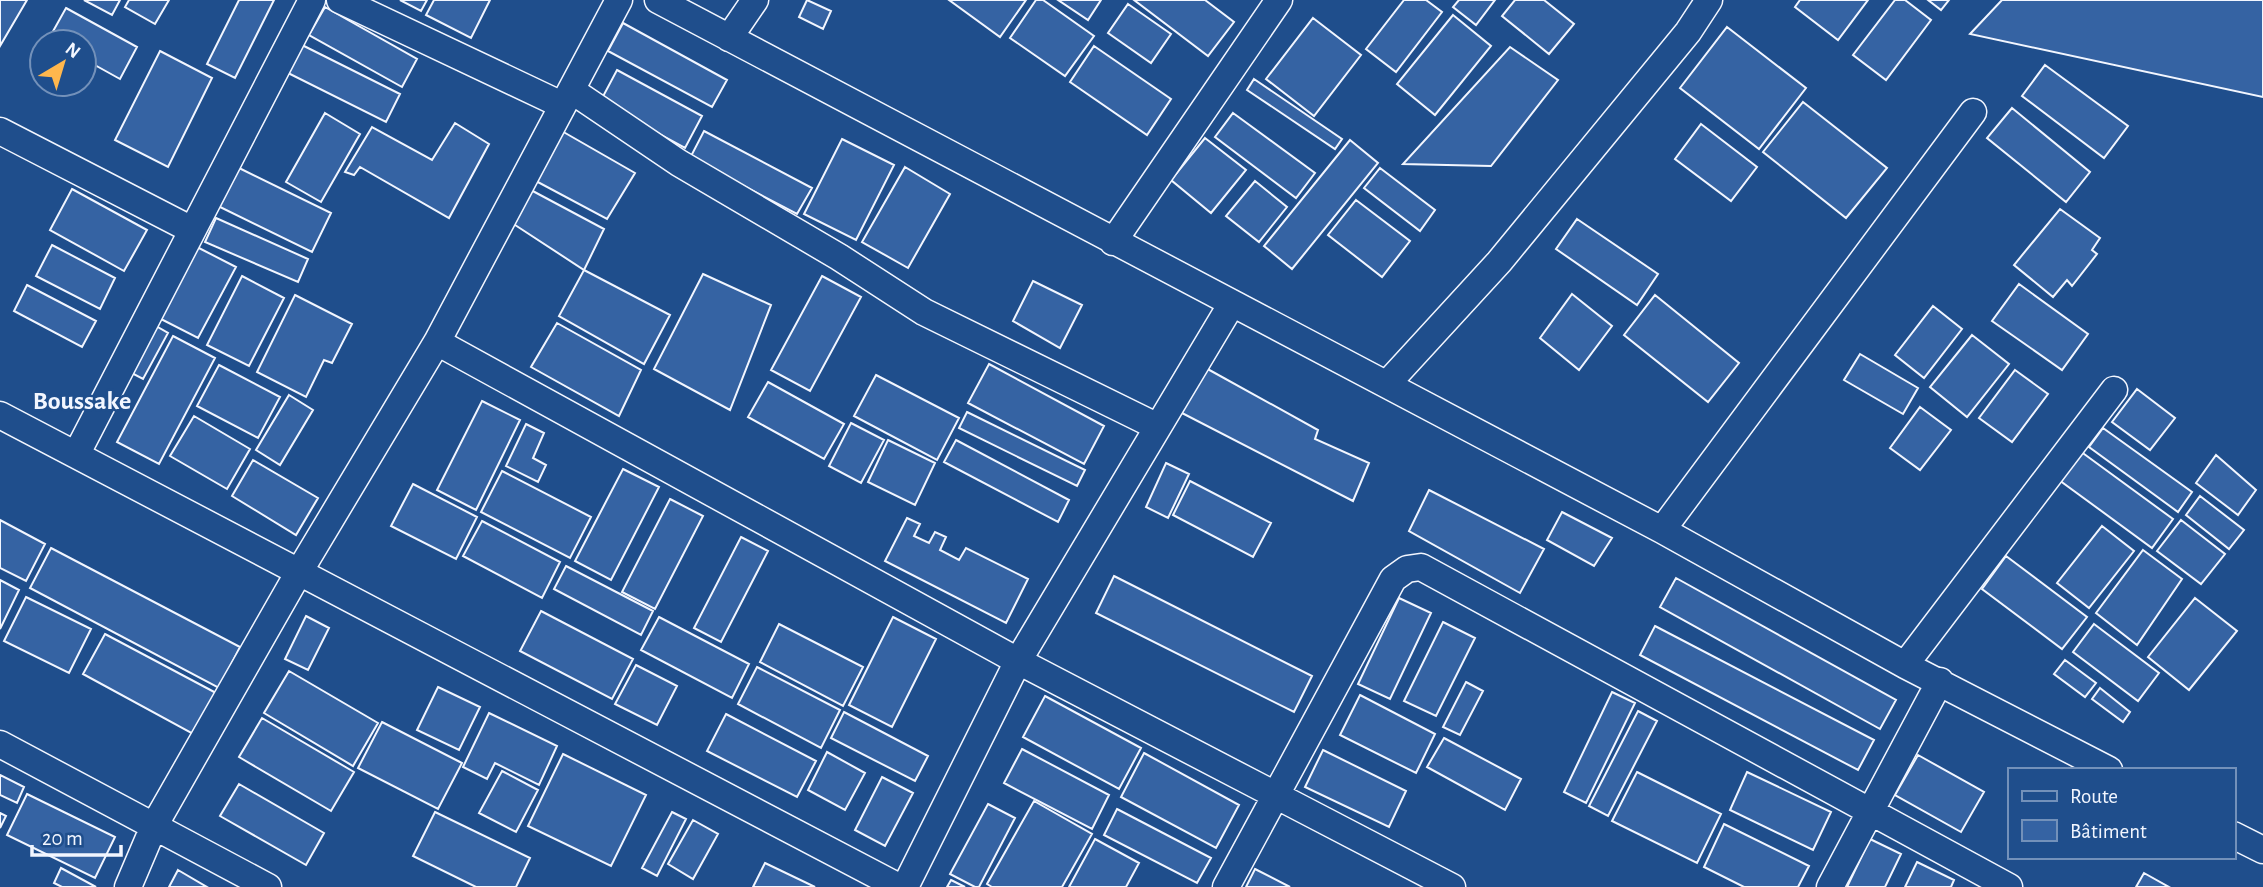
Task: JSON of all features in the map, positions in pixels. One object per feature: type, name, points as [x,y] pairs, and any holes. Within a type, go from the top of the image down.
[{"type":"street","points":[[76,455],[312,0]]},
{"type":"street","points":[[340,0],[567,98],[839,257],[924,312],[1158,427]]},
{"type":"street","points":[[128,887],[154,826],[299,572],[437,342],[619,0]]},
{"type":"street","points":[[658,0],[1662,530],[1905,666],[1940,681],[2105,768]]},
{"type":"street","points":[[729,38],[755,0]]},
{"type":"street","points":[[1113,242],[1279,0]]},
{"type":"street","points":[[1387,384],[1499,262],[1688,32],[1709,0]]},
{"type":"street","points":[[1662,530],[1973,112]]},
{"type":"street","points":[[0,131],[192,230]]},
{"type":"street","points":[[905,887],[1018,661],[1231,304]]},
{"type":"street","points":[[437,342],[1018,661],[1452,887]]},
{"type":"street","points":[[1905,666],[2115,390]]},
{"type":"street","points":[[0,415],[898,887]]},
{"type":"street","points":[[1226,887],[1392,579],[1407,569],[1421,567],[2008,887]]},
{"type":"street","points":[[1830,887],[1940,681]]},
{"type":"street","points":[[0,744],[268,887]]},
{"type":"street","points":[[2235,836],[2263,850]]},
{"type":"building","points":[[0,0],[27,0],[0,46]]},
{"type":"building","points":[[84,0],[120,0],[112,15]]},
{"type":"building","points":[[129,0],[169,0],[155,24],[125,7]]},
{"type":"building","points":[[239,0],[274,0],[235,78],[207,64]]},
{"type":"building","points":[[400,0],[427,0],[421,11]]},
{"type":"building","points":[[434,0],[490,0],[471,38],[426,15]]},
{"type":"building","points":[[807,0],[831,11],[823,29],[799,17]]},
{"type":"building","points":[[949,0],[1026,0],[1000,37]]},
{"type":"building","points":[[1036,0],[1043,0],[1094,36],[1065,76],[1010,38]]},
{"type":"building","points":[[1058,0],[1101,0],[1088,20]]},
{"type":"building","points":[[1134,0],[1205,0],[1234,22],[1208,56]]},
{"type":"building","points":[[1404,0],[1426,0],[1442,12],[1396,72],[1366,49]]},
{"type":"building","points":[[1459,0],[1495,0],[1476,25],[1453,7]]},
{"type":"building","points":[[1515,0],[1544,0],[1574,24],[1549,54],[1502,16]]},
{"type":"building","points":[[1800,0],[1868,0],[1838,40],[1795,7]]},
{"type":"building","points":[[1895,0],[1905,0],[1931,20],[1886,80],[1853,55]]},
{"type":"building","points":[[1928,0],[1949,0],[1941,10]]},
{"type":"building","points":[[2002,0],[2263,0],[2263,97],[1970,34]]},
{"type":"building","points":[[1128,4],[1171,34],[1151,63],[1108,33]]},
{"type":"building","points":[[325,7],[417,59],[402,87],[309,35]]},
{"type":"building","points":[[66,8],[137,47],[120,79],[98,67],[98,28],[55,28]]},
{"type":"building","points":[[1453,15],[1491,46],[1435,115],[1397,84]]},
{"type":"building","points":[[1313,18],[1361,55],[1314,116],[1266,79]]},
{"type":"building","points":[[623,23],[727,80],[712,107],[608,51]]},
{"type":"building","points":[[1727,27],[1806,88],[1759,149],[1680,88]]},
{"type":"building","points":[[302,45],[400,94],[386,122],[288,73]]},
{"type":"building","points":[[1094,46],[1171,99],[1147,135],[1070,82]]},
{"type":"building","points":[[1510,47],[1558,80],[1491,166],[1403,164]]},
{"type":"building","points":[[160,51],[212,78],[168,167],[115,140]]},
{"type":"building","points":[[2045,65],[2128,126],[2104,158],[2022,96]]},
{"type":"building","points":[[617,70],[702,116],[685,148],[600,102]]},
{"type":"building","points":[[1254,79],[1342,139],[1335,149],[1247,90]]},
{"type":"building","points":[[1803,102],[1887,168],[1846,218],[1763,152]]},
{"type":"building","points":[[2012,108],[2090,172],[2066,202],[1987,138]]},
{"type":"building","points":[[325,113],[360,134],[321,202],[286,182]]},
{"type":"building","points":[[1233,113],[1315,173],[1296,198],[1215,137]]},
{"type":"building","points":[[455,123],[489,144],[449,218],[360,167],[354,175],[345,172],[372,127],[432,160]]},
{"type":"building","points":[[1701,124],[1757,167],[1731,201],[1675,159]]},
{"type":"building","points":[[560,130],[635,173],[607,219],[534,180]]},
{"type":"building","points":[[704,131],[812,188],[797,214],[690,158]]},
{"type":"building","points":[[1205,138],[1246,170],[1211,213],[1171,180]]},
{"type":"building","points":[[842,139],[894,165],[856,240],[804,214]]},
{"type":"building","points":[[1350,140],[1378,163],[1292,269],[1264,246]]},
{"type":"building","points":[[237,167],[331,213],[312,252],[218,206]]},
{"type":"building","points":[[905,167],[950,194],[908,268],[862,242]]},
{"type":"building","points":[[1380,168],[1435,210],[1420,231],[1364,188]]},
{"type":"building","points":[[1255,181],[1287,207],[1259,242],[1226,216]]},
{"type":"building","points":[[72,189],[147,230],[124,271],[50,230]]},
{"type":"building","points":[[529,189],[604,229],[584,270],[512,223]]},
{"type":"building","points":[[1356,200],[1410,241],[1382,277],[1328,235]]},
{"type":"building","points":[[2060,209],[2100,238],[2092,250],[2097,254],[2072,286],[2067,280],[2053,297],[2014,265]]},
{"type":"building","points":[[216,218],[308,259],[298,282],[205,242]]},
{"type":"building","points":[[1577,219],[1658,274],[1637,305],[1556,249]]},
{"type":"building","points":[[52,245],[115,278],[100,309],[36,276]]},
{"type":"building","points":[[195,246],[236,267],[198,338],[157,317]]},
{"type":"building","points":[[584,270],[670,315],[644,364],[559,316]]},
{"type":"building","points":[[703,274],[771,305],[730,410],[654,369]]},
{"type":"building","points":[[242,276],[284,298],[249,366],[207,345]]},
{"type":"building","points":[[822,276],[861,297],[810,391],[771,370]]},
{"type":"building","points":[[1033,281],[1082,305],[1060,348],[1013,321]]},
{"type":"building","points":[[2019,284],[2088,334],[2062,370],[1992,321]]},
{"type":"building","points":[[27,285],[96,321],[82,347],[14,311]]},
{"type":"building","points":[[1572,294],[1612,326],[1579,370],[1540,338]]},
{"type":"building","points":[[295,295],[352,324],[332,363],[324,360],[306,397],[257,372]]},
{"type":"building","points":[[1655,295],[1739,363],[1708,402],[1624,335]]},
{"type":"building","points":[[1933,306],[1962,329],[1924,378],[1895,355]]},
{"type":"building","points":[[149,322],[168,333],[143,379],[124,369]]},
{"type":"building","points":[[557,323],[641,370],[619,416],[531,367]]},
{"type":"building","points":[[1972,335],[2009,364],[1967,417],[1930,387]]},
{"type":"building","points":[[173,336],[215,358],[159,464],[117,442]]},
{"type":"building","points":[[1860,354],[1918,388],[1903,414],[1844,380]]},
{"type":"building","points":[[989,364],[1104,426],[1084,464],[968,403]]},
{"type":"building","points":[[219,365],[280,397],[258,438],[197,406]]},
{"type":"building","points":[[1204,367],[1318,430],[1315,439],[1369,463],[1353,501],[1180,412]]},
{"type":"building","points":[[2015,370],[2048,394],[2012,442],[1979,418]]},
{"type":"building","points":[[876,375],[959,418],[937,460],[854,416]]},
{"type":"building","points":[[768,382],[844,424],[824,459],[748,417]]},
{"type":"building","points":[[2137,389],[2175,418],[2150,450],[2112,422]]},
{"type":"building","points":[[289,395],[313,410],[280,465],[256,450]]},
{"type":"building","points":[[482,401],[520,420],[476,510],[437,490]]},
{"type":"building","points":[[1920,407],[1951,430],[1920,470],[1890,448]]},
{"type":"building","points":[[967,412],[1085,470],[1077,486],[959,428]]},
{"type":"building","points":[[194,416],[250,449],[227,489],[170,456]]},
{"type":"building","points":[[851,423],[884,440],[861,483],[829,466]]},
{"type":"building","points":[[526,424],[544,433],[533,458],[546,465],[538,482],[506,466]]},
{"type":"building","points":[[2103,428],[2192,492],[2178,512],[2089,447]]},
{"type":"building","points":[[888,440],[935,463],[915,505],[868,482]]},
{"type":"building","points":[[956,440],[1069,500],[1058,522],[944,462]]},
{"type":"building","points":[[2080,451],[2173,519],[2152,548],[2059,480]]},
{"type":"building","points":[[2216,455],[2256,490],[2238,515],[2196,483]]},
{"type":"building","points":[[253,460],[318,498],[296,535],[232,496]]},
{"type":"building","points":[[1166,463],[1189,474],[1168,518],[1146,507]]},
{"type":"building","points":[[623,469],[659,487],[611,580],[575,561]]},
{"type":"building","points":[[502,471],[591,517],[570,558],[481,512]]},
{"type":"building","points":[[1190,481],[1271,523],[1253,557],[1173,515]]},
{"type":"building","points":[[413,484],[477,517],[456,559],[391,526]]},
{"type":"building","points":[[1429,490],[1544,549],[1520,593],[1409,531]]},
{"type":"building","points":[[2200,496],[2244,530],[2229,549],[2186,515]]},
{"type":"building","points":[[670,499],[703,516],[655,609],[622,592]]},
{"type":"building","points":[[1562,512],[1612,538],[1594,566],[1547,540]]},
{"type":"building","points":[[907,518],[920,524],[914,536],[929,543],[935,532],[946,537],[940,550],[959,560],[966,548],[1028,579],[1006,623],[885,561]]},
{"type":"building","points":[[0,520],[45,544],[26,581],[0,568]]},
{"type":"building","points":[[2181,520],[2225,554],[2201,584],[2157,551]]},
{"type":"building","points":[[482,521],[560,562],[542,598],[463,556]]},
{"type":"building","points":[[2102,526],[2134,551],[2089,608],[2057,583]]},
{"type":"building","points":[[741,537],[768,551],[721,642],[694,628]]},
{"type":"building","points":[[51,548],[240,647],[219,688],[30,588]]},
{"type":"building","points":[[2143,550],[2182,579],[2137,645],[2096,613]]},
{"type":"building","points":[[2006,556],[2087,617],[2062,649],[1982,589]]},
{"type":"building","points":[[566,566],[653,611],[641,635],[554,589]]},
{"type":"building","points":[[1114,576],[1312,676],[1294,712],[1096,613]]},
{"type":"building","points":[[1676,578],[1896,700],[1880,729],[1660,607]]},
{"type":"building","points":[[0,580],[19,590],[0,629]]},
{"type":"building","points":[[26,597],[91,629],[69,673],[4,641]]},
{"type":"building","points":[[1399,598],[1431,613],[1390,699],[1358,684]]},
{"type":"building","points":[[2195,598],[2237,631],[2189,690],[2148,657]]},
{"type":"building","points":[[541,611],[633,659],[612,699],[520,651]]},
{"type":"building","points":[[306,616],[329,628],[308,670],[285,659]]},
{"type":"building","points":[[659,617],[749,664],[732,698],[641,650]]},
{"type":"building","points":[[893,617],[936,639],[892,727],[849,705]]},
{"type":"building","points":[[1443,622],[1475,638],[1436,716],[1404,701]]},
{"type":"building","points":[[779,624],[863,667],[843,706],[760,662]]},
{"type":"building","points":[[2094,624],[2159,673],[2138,701],[2073,652]]},
{"type":"building","points":[[1655,626],[1874,740],[1858,770],[1640,655]]},
{"type":"building","points":[[105,634],[218,694],[195,735],[83,674]]},
{"type":"building","points":[[2065,660],[2096,683],[2085,697],[2054,674]]},
{"type":"building","points":[[636,665],[677,686],[657,725],[615,704]]},
{"type":"building","points":[[757,667],[840,710],[821,748],[738,704]]},
{"type":"building","points":[[289,671],[378,723],[353,766],[264,713]]},
{"type":"building","points":[[1466,682],[1483,691],[1460,735],[1443,727]]},
{"type":"building","points":[[438,687],[480,707],[459,750],[417,730]]},
{"type":"building","points":[[2100,688],[2130,712],[2123,722],[2092,699]]},
{"type":"building","points":[[1612,692],[1635,703],[1586,803],[1564,792]]},
{"type":"building","points":[[1360,695],[1435,734],[1416,773],[1340,735]]},
{"type":"building","points":[[1045,696],[1141,748],[1119,789],[1023,737]]},
{"type":"building","points":[[1638,711],[1657,721],[1608,816],[1589,806]]},
{"type":"building","points":[[844,712],[928,756],[915,781],[831,738]]},
{"type":"building","points":[[489,713],[557,746],[539,785],[495,763],[487,779],[463,767]]},
{"type":"building","points":[[726,714],[816,761],[797,797],[707,751]]},
{"type":"building","points":[[262,718],[354,772],[331,811],[239,757]]},
{"type":"building","points":[[382,722],[462,763],[438,809],[358,768]]},
{"type":"building","points":[[1444,738],[1521,779],[1505,810],[1427,767]]},
{"type":"building","points":[[1022,749],[1109,795],[1092,829],[1004,783]]},
{"type":"building","points":[[1323,750],[1406,791],[1389,827],[1305,787]]},
{"type":"building","points":[[827,752],[865,773],[845,810],[808,790]]},
{"type":"building","points":[[1144,753],[1239,805],[1216,848],[1121,797]]},
{"type":"building","points":[[563,754],[646,795],[611,866],[528,826]]},
{"type":"building","points":[[1918,755],[1984,792],[1961,832],[1895,795]]},
{"type":"building","points":[[502,771],[538,790],[516,832],[479,813]]},
{"type":"building","points":[[1637,772],[1721,814],[1697,863],[1612,821]]},
{"type":"building","points":[[1747,772],[1831,812],[1813,850],[1730,810]]},
{"type":"building","points":[[0,775],[24,787],[17,803],[0,795]]},
{"type":"building","points":[[882,777],[913,793],[885,846],[855,830]]},
{"type":"building","points":[[239,784],[324,833],[306,865],[220,816]]},
{"type":"building","points":[[27,794],[115,837],[95,878],[7,835]]},
{"type":"building","points":[[1034,801],[1092,834],[1062,887],[992,887],[987,884]]},
{"type":"building","points":[[988,804],[1015,818],[979,887],[975,887],[950,874]]},
{"type":"building","points":[[1117,809],[1211,858],[1197,883],[1104,835]]},
{"type":"building","points":[[435,812],[530,858],[516,887],[476,887],[413,856]]},
{"type":"building","points":[[672,812],[686,819],[657,876],[642,868]]},
{"type":"building","points":[[0,813],[6,816],[0,828]]},
{"type":"building","points":[[693,820],[718,834],[693,879],[668,864]]},
{"type":"building","points":[[1724,824],[1809,866],[1798,887],[1744,887],[1704,867]]},
{"type":"building","points":[[1095,839],[1139,863],[1126,887],[1069,887]]},
{"type":"building","points":[[1870,839],[1901,854],[1885,887],[1847,887]]},
{"type":"building","points":[[1917,862],[1954,880],[1951,887],[1905,887]]},
{"type":"building","points":[[765,863],[815,887],[753,887]]},
{"type":"building","points":[[61,868],[96,887],[62,887],[54,883]]},
{"type":"building","points":[[1255,869],[1290,887],[1246,887]]},
{"type":"building","points":[[178,870],[207,887],[169,887]]},
{"type":"building","points":[[2144,873],[2169,887],[2136,887]]},
{"type":"building","points":[[951,880],[965,887],[947,887]]},
{"type":"district","name":"Boussake","points":[[82,400]]}]
